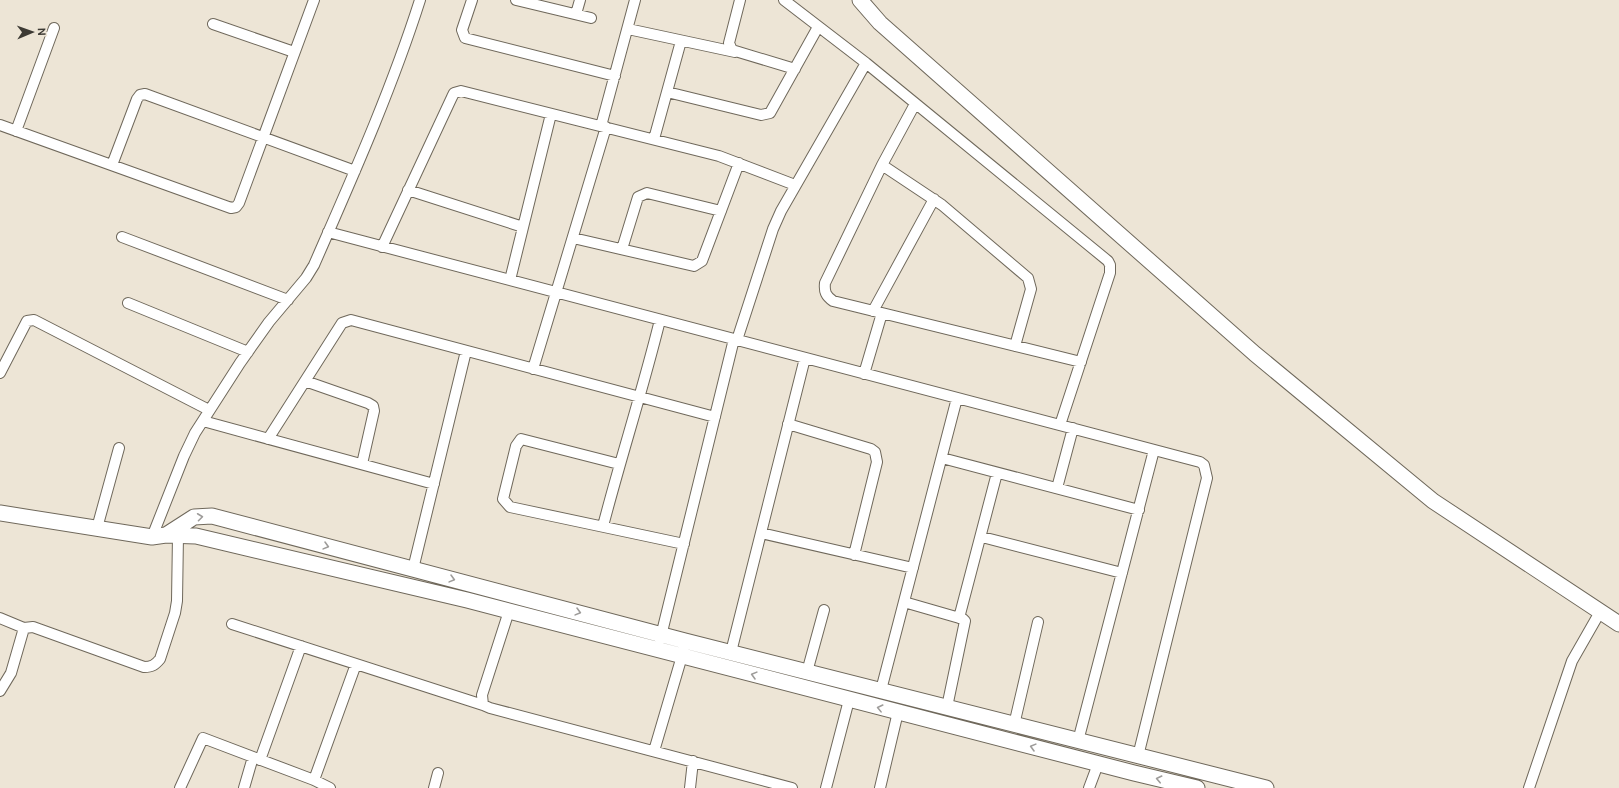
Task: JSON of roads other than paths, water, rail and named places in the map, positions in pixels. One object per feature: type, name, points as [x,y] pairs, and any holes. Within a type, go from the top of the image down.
[{"type":"street","points":[[0,125],[231,208],[236,207],[239,203],[314,0]]},
{"type":"street","points":[[0,618],[24,628],[33,627],[144,667],[151,667],[160,659],[175,613],[177,601],[165,536],[184,456],[203,421],[248,352],[269,322],[306,278],[355,170],[406,43],[420,0]]},
{"type":"street","points":[[472,0],[462,30],[465,38],[615,76]]},
{"type":"street","points":[[516,0],[591,18]]},
{"type":"street","points":[[576,14],[580,0]]},
{"type":"street","points":[[533,369],[557,293],[604,127],[615,76],[636,0]]},
{"type":"street","points":[[735,52],[730,47],[729,43],[740,0]]},
{"type":"street","points":[[784,0],[866,64],[1108,261],[1110,265],[1110,273],[1060,425]]},
{"type":"street","points":[[860,0],[886,28],[1255,354],[1414,486],[1433,501],[1619,624]]},
{"type":"street","points":[[213,24],[294,52]]},
{"type":"street","points":[[667,92],[766,114],[772,110],[818,27]]},
{"type":"street","points":[[16,131],[54,28]]},
{"type":"street","points":[[628,29],[735,52],[795,69]]},
{"type":"street","points":[[654,140],[681,40]]},
{"type":"street","points":[[659,650],[735,340],[773,229],[795,185],[866,64]]},
{"type":"street","points":[[382,247],[452,97],[457,91],[604,127],[739,163],[795,185]]},
{"type":"street","points":[[112,165],[137,99],[140,95],[145,94],[262,138],[355,170]]},
{"type":"street","points":[[915,104],[882,165],[825,283],[824,290],[828,298],[833,301],[1081,362]]},
{"type":"street","points":[[510,280],[551,114]]},
{"type":"street","points":[[573,238],[694,266],[699,264],[702,261],[739,163]]},
{"type":"street","points":[[882,165],[934,199],[1028,278],[1031,283],[1030,294],[1015,346]]},
{"type":"street","points":[[408,190],[523,227]]},
{"type":"street","points":[[622,249],[638,197],[642,194],[647,193],[721,211]]},
{"type":"street","points":[[864,374],[878,312],[934,199]]},
{"type":"street","points":[[328,232],[1200,462],[1204,465],[1207,478],[1138,756]]},
{"type":"street","points":[[122,237],[288,300]]},
{"type":"street","points":[[128,303],[248,352]]},
{"type":"street","points":[[0,373],[27,321],[30,319],[210,410]]},
{"type":"street","points":[[268,439],[342,323],[351,320],[715,417]]},
{"type":"street","points":[[602,526],[619,464],[641,397],[660,320]]},
{"type":"street","points":[[413,569],[466,351]]},
{"type":"street","points":[[731,652],[804,358]]},
{"type":"street","points":[[306,380],[373,406],[374,411],[362,464]]},
{"type":"street","points":[[881,690],[957,398]]},
{"type":"street","points":[[203,421],[434,484]]},
{"type":"street","points":[[788,424],[871,449],[875,452],[877,462],[854,554]]},
{"type":"street","points":[[1057,488],[1073,428]]},
{"type":"street","points":[[619,464],[521,439],[516,446],[503,495],[505,504],[510,507],[684,544]]},
{"type":"street","points":[[97,528],[118,448]]},
{"type":"street","points":[[1078,741],[1154,450]]},
{"type":"street","points":[[942,458],[1138,510]]},
{"type":"street","points":[[959,618],[982,537],[997,473]]},
{"type":"street","points":[[0,513],[97,528],[165,536],[196,536],[509,611],[849,700],[1197,788]]},
{"type":"street","points":[[165,536],[194,517],[212,516],[685,641],[1266,788]]},
{"type":"street","points":[[761,533],[913,568]]},
{"type":"street","points":[[982,537],[1122,573]]},
{"type":"street","points":[[904,602],[965,621],[966,625],[946,707]]},
{"type":"street","points":[[807,672],[824,610]]},
{"type":"street","points":[[483,705],[482,695],[509,611]]},
{"type":"street","points":[[1529,788],[1572,660],[1600,612]]},
{"type":"street","points":[[1014,725],[1038,622]]},
{"type":"street","points":[[232,624],[483,705],[693,761],[776,786],[792,788]]},
{"type":"street","points":[[0,691],[11,674],[24,628]]},
{"type":"street","points":[[654,751],[685,641]]},
{"type":"street","points":[[244,788],[301,646]]},
{"type":"street","points":[[314,780],[356,664]]},
{"type":"street","points":[[826,788],[849,700]]},
{"type":"street","points":[[880,788],[898,712]]},
{"type":"street","points":[[180,788],[203,738],[314,780],[330,788]]},
{"type":"street","points":[[690,788],[693,761]]},
{"type":"street","points":[[1089,788],[1098,764]]},
{"type":"street","points":[[434,788],[438,773]]}]
